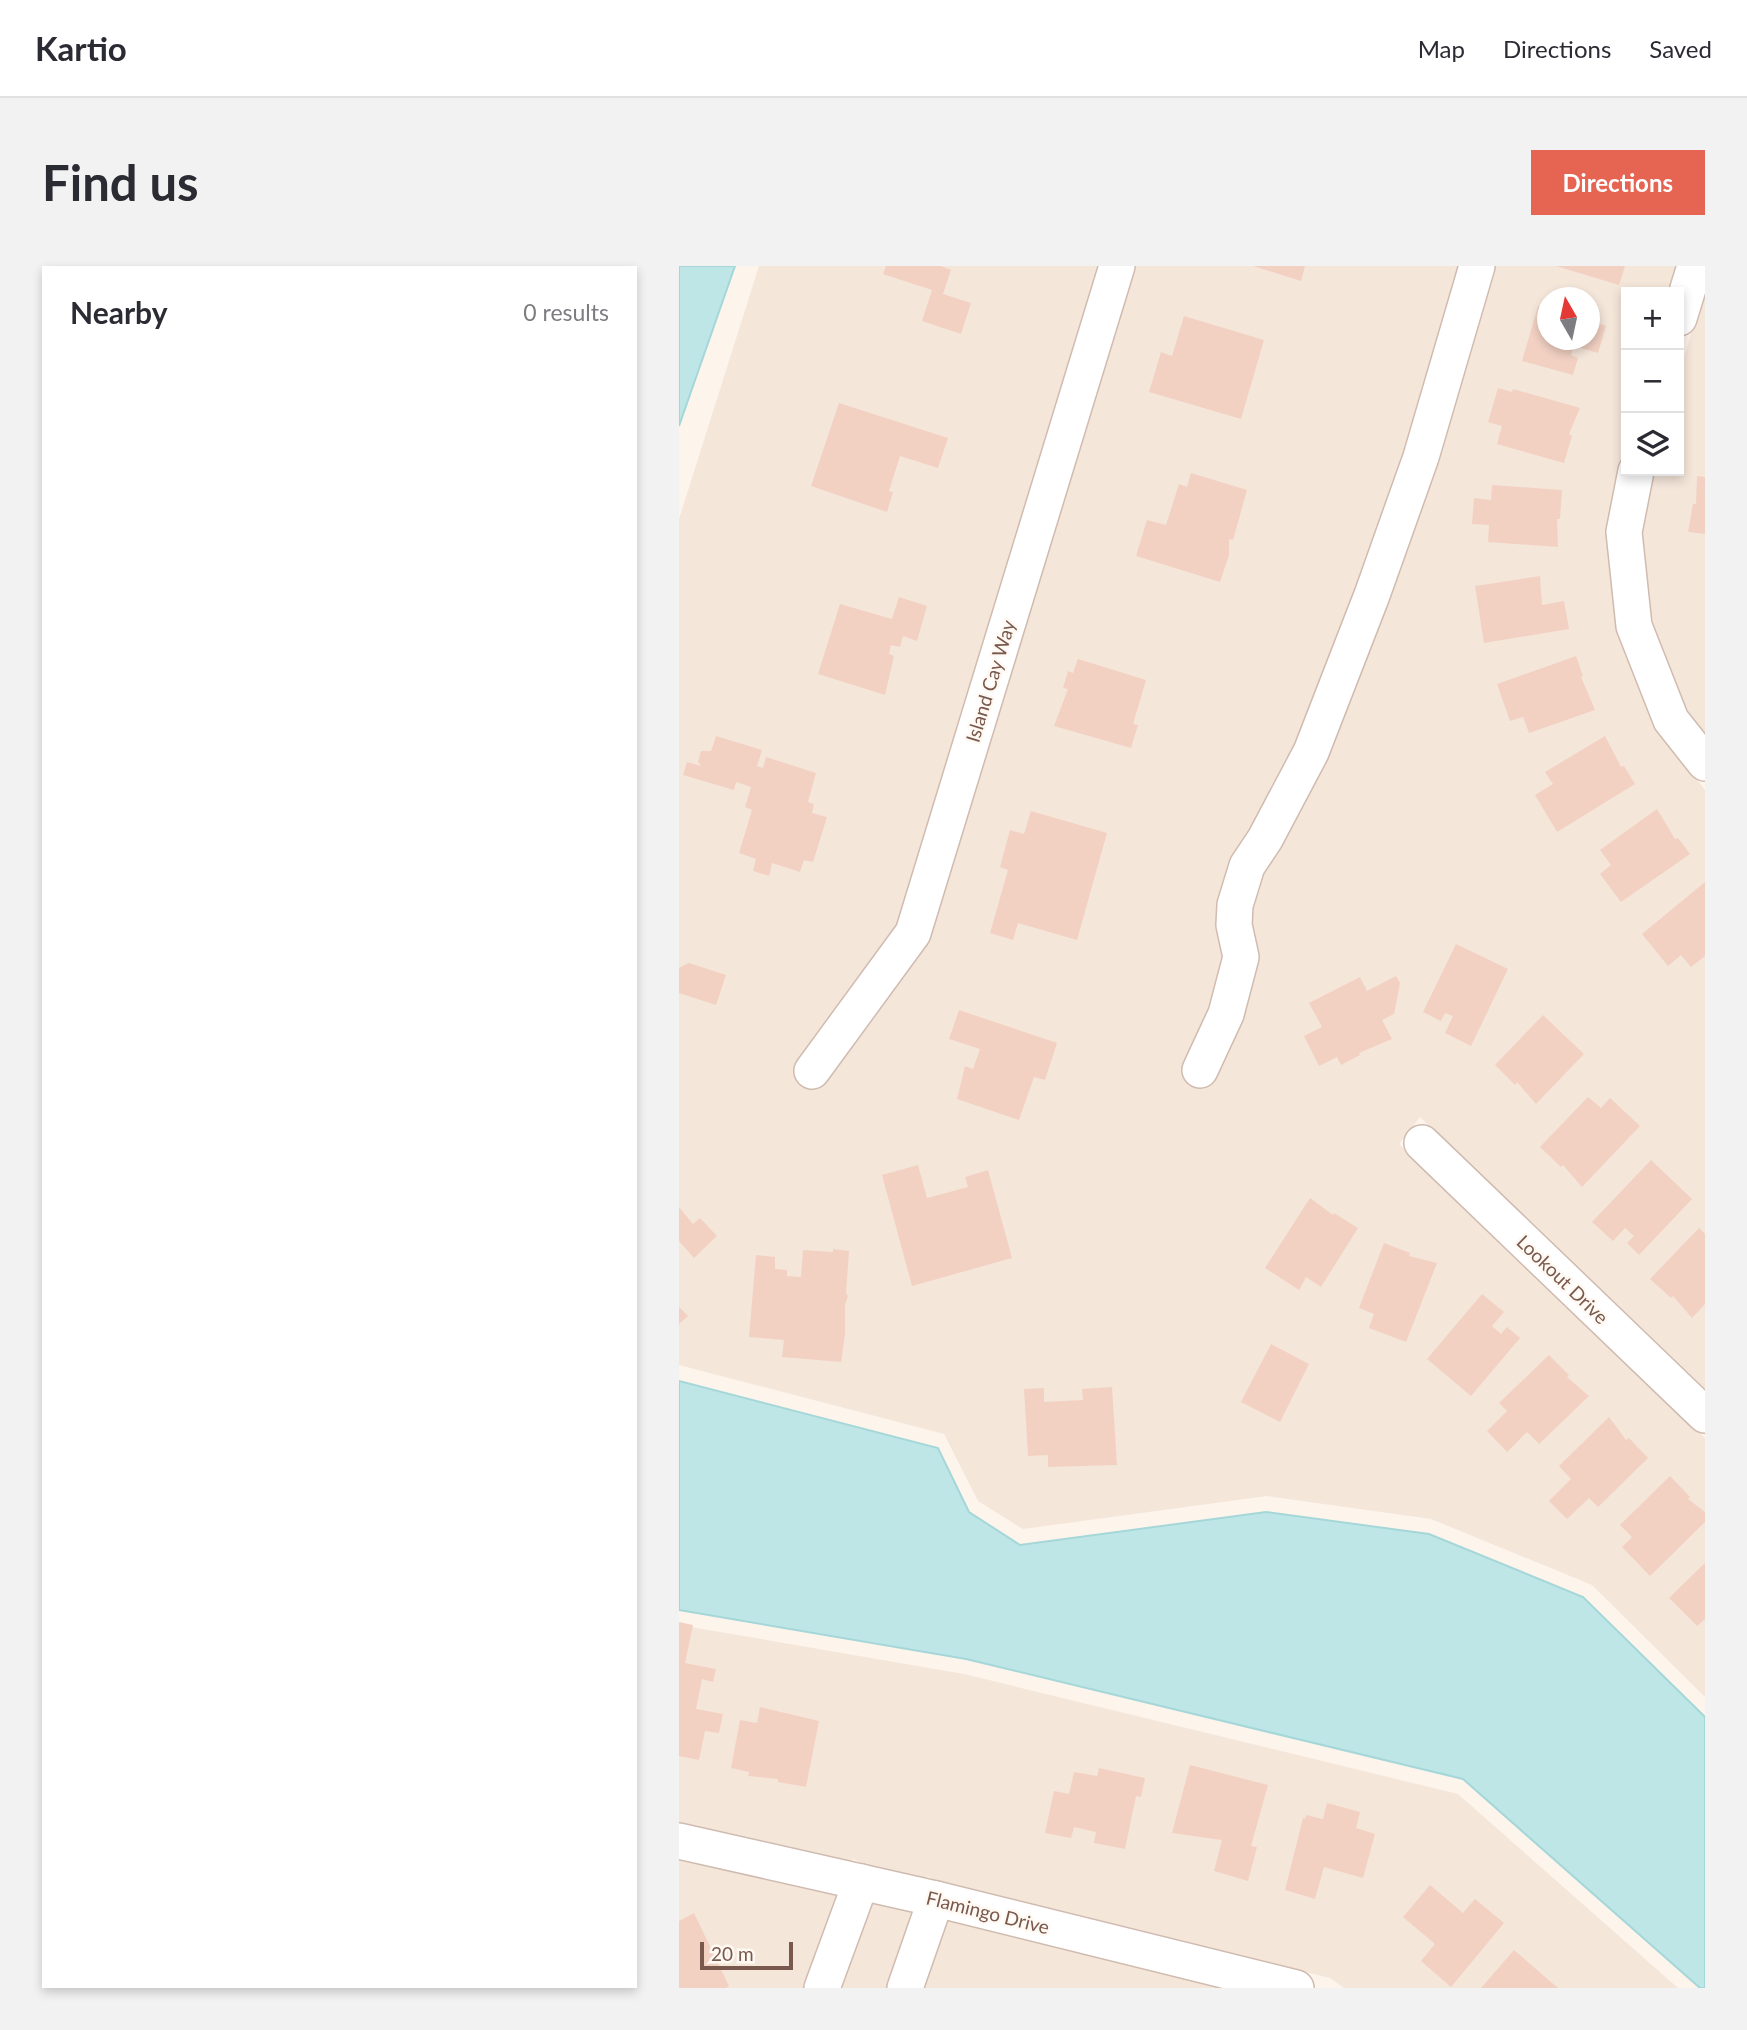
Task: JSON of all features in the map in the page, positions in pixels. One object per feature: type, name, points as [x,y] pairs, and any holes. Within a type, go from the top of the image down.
[{"type":"street","name":"Island Cay Way","points":[[812,1071],[913,933],[1117,266]]},
{"type":"street","points":[[1200,1070],[1226,1014],[1241,957],[1234,925],[1235,905],[1247,866],[1265,839],[1311,752],[1372,595],[1421,457],[1477,266]]},
{"type":"street","points":[[1684,302],[1695,266]]},
{"type":"street","points":[[1635,476],[1625,532],[1634,626],[1671,720],[1705,763]]},
{"type":"street","name":"Lookout Drive","points":[[1422,1143],[1705,1415]]},
{"type":"street","name":"Flamingo Drive","points":[[679,1841],[936,1899],[1296,1988]]},
{"type":"street","points":[[823,1988],[861,1882]]},
{"type":"street","points":[[905,1988],[936,1899]]},
{"type":"shaded area","points":[[759,266],[1677,266],[1671,287],[1621,287],[1621,460],[1608,534],[1659,731],[1705,790],[1705,1391],[1420,1117],[1399,1144],[1705,1438],[1705,1697],[1592,1585],[1431,1519],[1267,1496],[1023,1529],[978,1501],[944,1434],[679,1365],[679,519]]},
{"type":"shaded area","points":[[1705,289],[1705,736],[1685,710],[1650,622],[1641,534],[1651,476],[1684,476],[1684,357]]},
{"type":"shaded area","points":[[679,1625],[964,1674],[1458,1794],[1678,1988],[1344,1988],[1330,1978],[940,1882],[927,1876],[926,1878],[866,1865],[853,1859],[851,1862],[679,1823]]},
{"type":"shaded area","points":[[679,1860],[839,1896],[805,1988],[679,1988]]},
{"type":"shaded area","points":[[871,1903],[914,1913],[887,1988],[840,1988]]},
{"type":"shaded area","points":[[946,1920],[1222,1988],[922,1988]]},
{"type":"water","points":[[679,266],[735,266],[679,426]]},
{"type":"water","points":[[679,1381],[938,1448],[969,1512],[1020,1545],[1266,1512],[1429,1534],[1583,1597],[1705,1717],[1705,1988],[1700,1988],[1463,1779],[966,1659],[679,1610]]},
{"type":"building","points":[[886,266],[941,266],[951,270],[943,294],[971,303],[961,334],[922,321],[932,290],[883,274]]},
{"type":"building","points":[[1253,266],[1305,266],[1301,281]]},
{"type":"building","points":[[1556,266],[1625,266],[1619,285]]},
{"type":"building","points":[[1537,309],[1537,350],[1573,350],[1571,355],[1578,358],[1573,375],[1522,361]]},
{"type":"building","points":[[1184,316],[1264,340],[1241,419],[1149,392],[1161,352],[1172,356]]},
{"type":"building","points":[[1600,324],[1606,326],[1600,346]]},
{"type":"building","points":[[1498,388],[1512,392],[1513,389],[1580,408],[1569,434],[1572,436],[1564,463],[1497,444],[1502,426],[1488,422]]},
{"type":"building","points":[[839,403],[948,438],[938,468],[900,456],[889,491],[893,492],[887,512],[811,486]]},
{"type":"building","points":[[1191,473],[1247,490],[1233,540],[1229,539],[1229,555],[1220,582],[1136,556],[1147,520],[1166,525],[1179,484],[1187,487]]},
{"type":"building","points":[[1697,476],[1705,477],[1705,534],[1688,532],[1693,504],[1696,504]]},
{"type":"building","points":[[1492,485],[1562,490],[1560,519],[1557,519],[1558,547],[1488,542],[1489,525],[1472,524],[1474,498],[1491,500]]},
{"type":"building","points":[[1540,576],[1542,605],[1564,601],[1569,629],[1484,643],[1475,586]]},
{"type":"building","points":[[899,597],[927,606],[917,641],[903,636],[900,647],[891,645],[889,654],[894,656],[885,695],[818,674],[840,604],[892,619]]},
{"type":"building","points":[[1576,656],[1583,676],[1581,677],[1595,710],[1529,733],[1523,717],[1510,721],[1497,684]]},
{"type":"building","points":[[1078,659],[1146,680],[1133,724],[1138,725],[1131,748],[1054,726],[1068,689],[1063,688],[1068,671],[1073,673]]},
{"type":"building","points":[[716,736],[762,750],[757,766],[763,768],[766,757],[816,773],[808,802],[814,804],[812,813],[827,817],[813,862],[804,860],[800,872],[772,863],[769,876],[753,871],[756,859],[739,853],[752,810],[745,807],[751,787],[736,782],[734,790],[683,775],[687,762],[701,766],[698,762],[701,751],[711,751]]},
{"type":"building","points":[[1605,736],[1621,767],[1624,766],[1635,784],[1557,832],[1535,795],[1553,784],[1545,772]]},
{"type":"building","points":[[1657,809],[1675,839],[1678,838],[1690,854],[1621,902],[1600,874],[1611,865],[1600,850]]},
{"type":"building","points":[[1031,811],[1107,833],[1077,940],[1018,923],[1013,940],[990,933],[1008,870],[1000,867],[1010,830],[1024,834]]},
{"type":"building","points":[[1705,882],[1705,956],[1691,967],[1681,955],[1668,966],[1642,934]]},
{"type":"building","points":[[1456,944],[1508,969],[1471,1046],[1445,1033],[1453,1016],[1445,1013],[1441,1021],[1423,1012]]},
{"type":"building","points":[[689,963],[726,975],[716,1005],[679,993],[679,968]]},
{"type":"building","points":[[1396,976],[1400,983],[1394,1014],[1382,1020],[1392,1039],[1359,1053],[1360,1055],[1341,1065],[1337,1057],[1319,1066],[1304,1036],[1322,1027],[1309,1003],[1360,977],[1367,991]]},
{"type":"building","points":[[959,1010],[1057,1043],[1045,1080],[1034,1077],[1019,1120],[957,1099],[965,1066],[973,1069],[980,1049],[949,1039]]},
{"type":"building","points":[[1543,1015],[1584,1054],[1536,1104],[1517,1082],[1515,1085],[1495,1065]]},
{"type":"building","points":[[1588,1097],[1601,1108],[1610,1098],[1640,1126],[1582,1187],[1563,1165],[1561,1167],[1540,1147]]},
{"type":"building","points":[[1651,1160],[1692,1199],[1639,1255],[1627,1243],[1634,1236],[1625,1228],[1613,1241],[1592,1222]]},
{"type":"building","points":[[918,1165],[927,1198],[968,1187],[965,1177],[988,1170],[1012,1258],[912,1286],[882,1175]]},
{"type":"building","points":[[1310,1198],[1333,1215],[1334,1213],[1358,1228],[1321,1287],[1306,1277],[1299,1290],[1265,1268]]},
{"type":"building","points":[[679,1207],[693,1224],[700,1218],[717,1236],[694,1258],[679,1241]]},
{"type":"building","points":[[1699,1228],[1705,1234],[1705,1304],[1692,1318],[1673,1296],[1671,1298],[1650,1279]]},
{"type":"building","points":[[1384,1243],[1410,1253],[1409,1256],[1437,1263],[1406,1342],[1369,1328],[1374,1314],[1359,1308]]},
{"type":"building","points":[[833,1249],[849,1251],[848,1296],[841,1362],[782,1357],[784,1340],[749,1337],[756,1255],[775,1257],[775,1269],[787,1270],[787,1276],[801,1277],[803,1250],[833,1252]]},
{"type":"building","points":[[1482,1294],[1504,1312],[1492,1326],[1501,1334],[1507,1327],[1520,1338],[1471,1396],[1427,1359]]},
{"type":"building","points":[[679,1307],[688,1316],[679,1324]]},
{"type":"building","points":[[1271,1344],[1309,1364],[1280,1422],[1241,1402]]},
{"type":"building","points":[[1549,1355],[1569,1375],[1567,1377],[1589,1396],[1539,1444],[1527,1432],[1507,1452],[1487,1431],[1507,1411],[1499,1403]]},
{"type":"building","points":[[1112,1387],[1117,1465],[1048,1467],[1048,1455],[1028,1456],[1024,1389],[1044,1388],[1044,1402],[1083,1400],[1082,1389]]},
{"type":"building","points":[[1609,1417],[1626,1440],[1629,1438],[1648,1458],[1598,1507],[1589,1498],[1567,1519],[1549,1501],[1571,1479],[1559,1466]]},
{"type":"building","points":[[1670,1476],[1690,1497],[1688,1499],[1705,1512],[1705,1522],[1650,1576],[1622,1547],[1632,1537],[1620,1525]]},
{"type":"building","points":[[1705,1563],[1705,1619],[1697,1626],[1669,1598]]},
{"type":"building","points":[[679,1622],[693,1625],[685,1663],[716,1669],[713,1682],[702,1679],[696,1709],[723,1714],[719,1733],[705,1731],[699,1760],[679,1756]]},
{"type":"building","points":[[760,1707],[819,1721],[806,1787],[778,1782],[778,1779],[748,1776],[749,1772],[731,1768],[740,1720],[757,1723]]},
{"type":"building","points":[[1190,1765],[1268,1785],[1251,1846],[1257,1847],[1248,1881],[1214,1871],[1222,1840],[1172,1833]]},
{"type":"building","points":[[1099,1768],[1145,1778],[1141,1797],[1136,1796],[1125,1849],[1094,1843],[1096,1832],[1074,1827],[1071,1838],[1045,1833],[1054,1791],[1069,1794],[1074,1772],[1097,1776]]},
{"type":"building","points":[[1327,1803],[1360,1812],[1356,1828],[1375,1834],[1363,1878],[1324,1867],[1315,1899],[1285,1890],[1303,1818],[1305,1819],[1306,1815],[1323,1819]]},
{"type":"building","points":[[1430,1885],[1463,1913],[1475,1899],[1504,1923],[1451,1987],[1421,1961],[1435,1944],[1403,1917]]},
{"type":"building","points":[[694,1913],[729,1986],[726,1988],[679,1988],[679,1921]]},
{"type":"building","points":[[1514,1950],[1558,1988],[1481,1988]]}]
